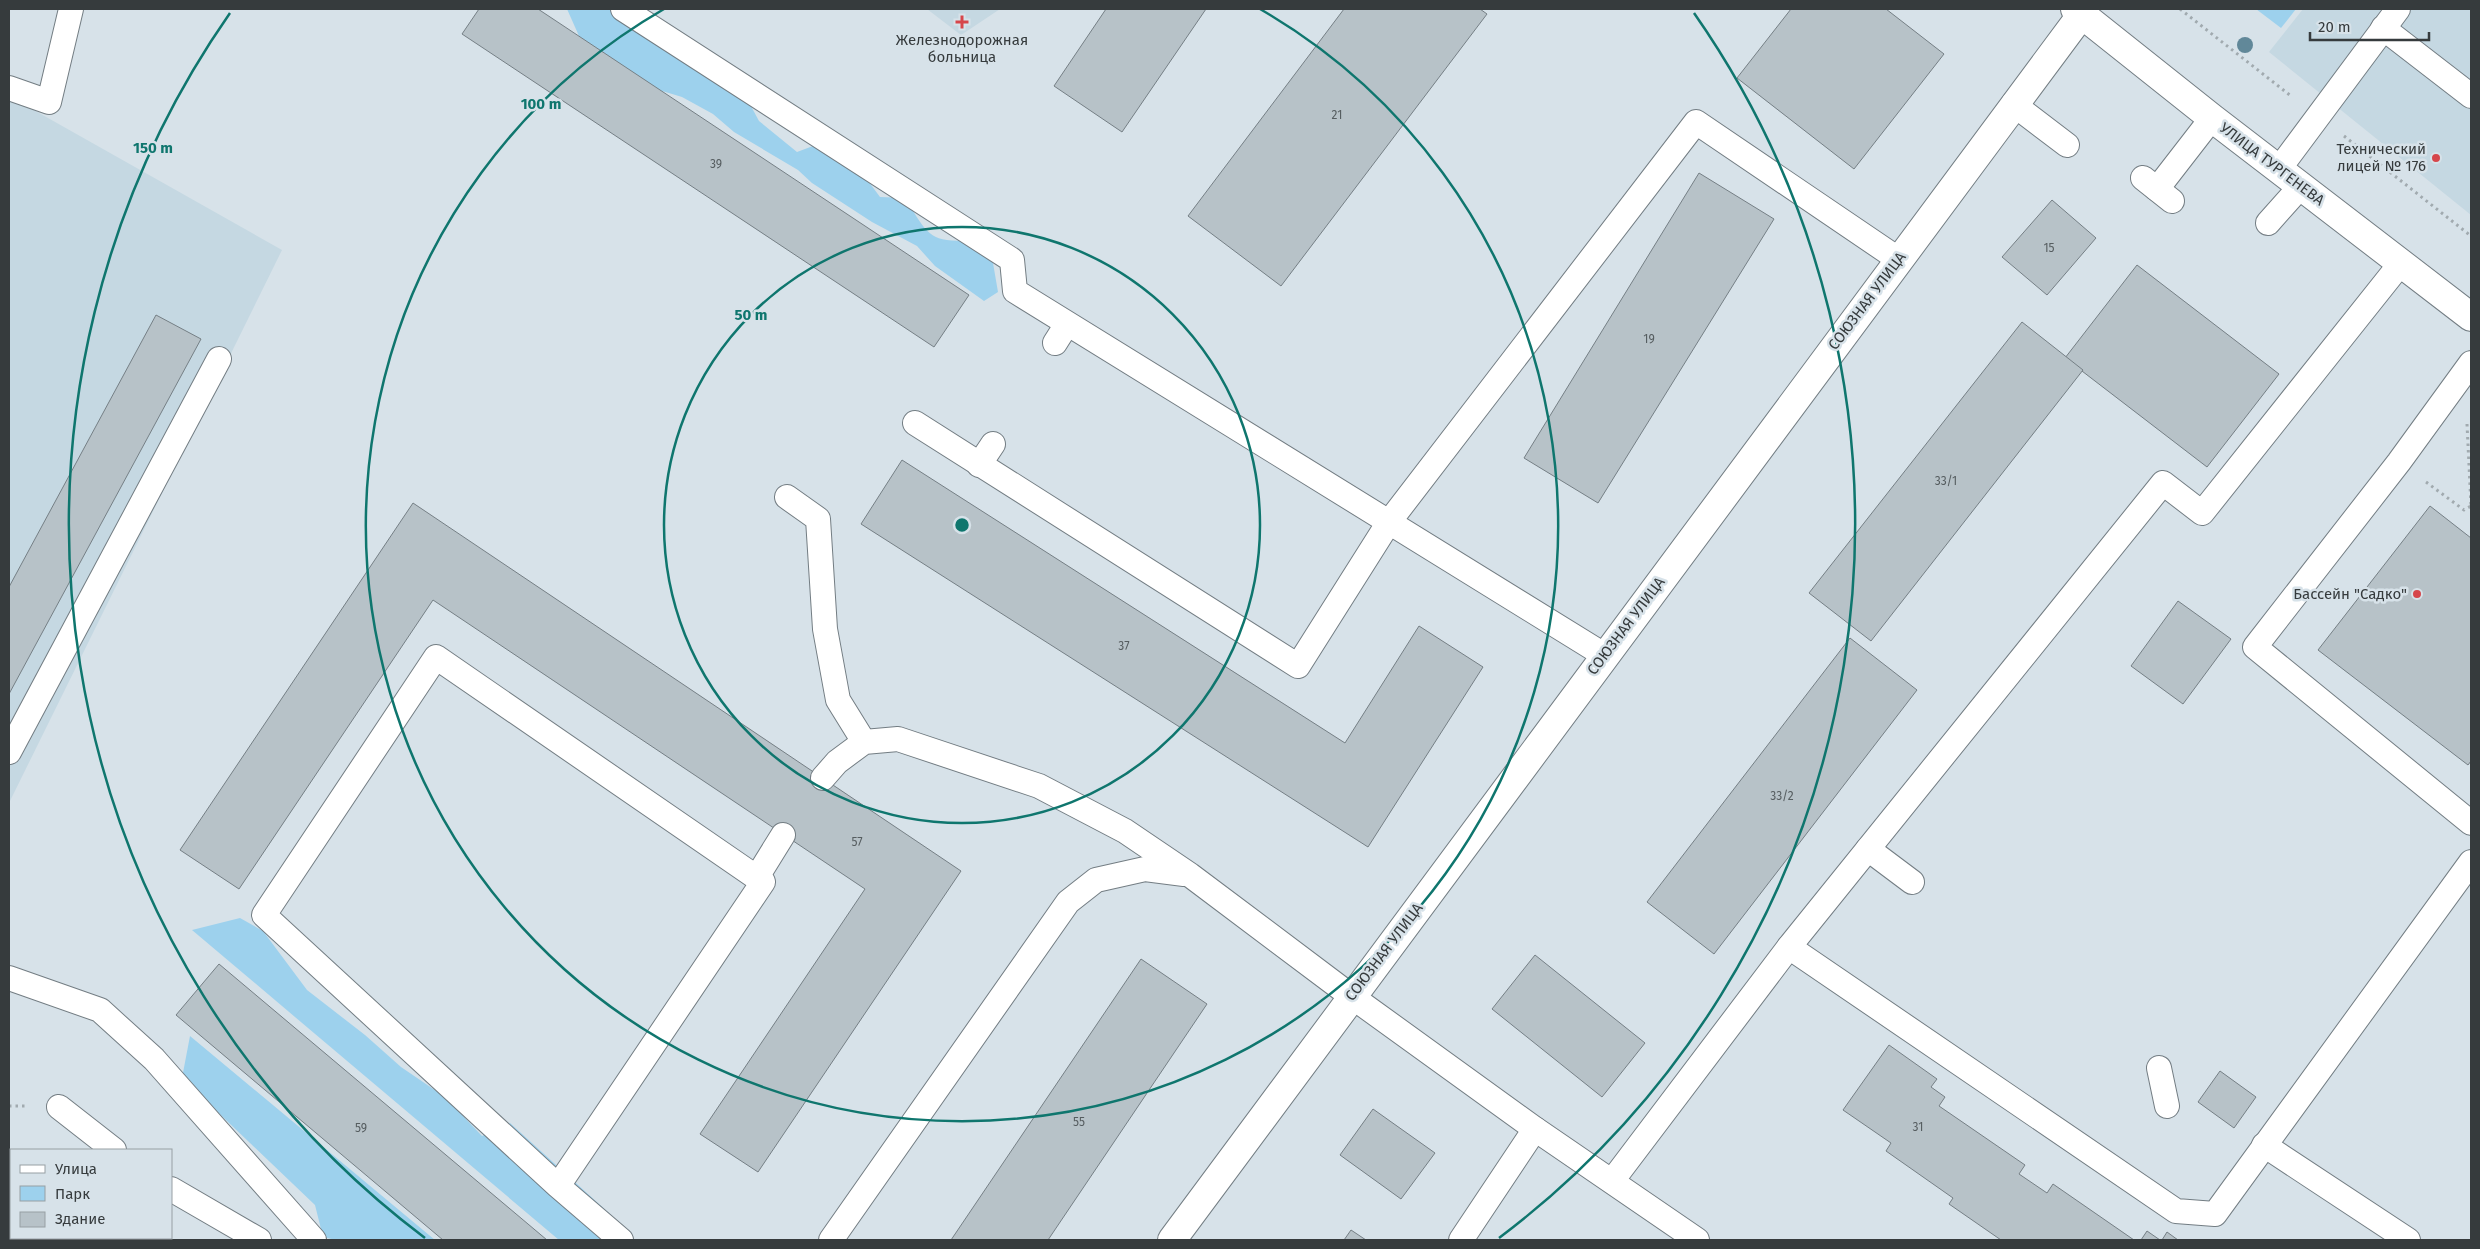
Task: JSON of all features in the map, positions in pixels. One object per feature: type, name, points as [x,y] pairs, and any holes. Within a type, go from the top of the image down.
[{"type":"street","name":"СОЮЗНАЯ УЛИЦА","points":[[1172,1240],[2013,104],[2078,12]]},
{"type":"street","name":"УЛИЦА ТУРГЕНЕВА","points":[[2078,12],[2279,170],[2471,316]]},
{"type":"lane","points":[[9,88],[48,102],[71,9]]},
{"type":"lane","points":[[623,9],[1012,260],[1015,291],[1061,333],[1389,522],[1604,655]]},
{"type":"lane","points":[[2279,170],[2398,9]]},
{"type":"lane","points":[[2383,28],[2471,96]]},
{"type":"lane","points":[[2013,104],[2067,145]]},
{"type":"lane","points":[[2157,189],[2212,118]]},
{"type":"lane","points":[[915,423],[1298,666],[1389,522],[1696,122],[1898,259]]},
{"type":"lane","points":[[2268,223],[2300,186]]},
{"type":"lane","points":[[1612,1181],[1789,947],[2163,483],[2202,513],[2401,263]]},
{"type":"lane","points":[[9,752],[219,358]]},
{"type":"lane","points":[[2471,363],[2399,462],[2255,647],[2471,823]]},
{"type":"lane","points":[[979,465],[993,444]]},
{"type":"lane","points":[[786,497],[818,518],[825,629],[838,700],[864,742]]},
{"type":"lane","points":[[558,1186],[763,882],[436,657],[264,915],[558,1186],[621,1240]]},
{"type":"lane","points":[[823,778],[838,762],[864,742],[898,739],[1039,786],[1125,832],[1190,875],[1351,996],[1535,1129],[1698,1240]]},
{"type":"lane","points":[[757,877],[784,835]]},
{"type":"lane","points":[[1868,849],[1912,882]]},
{"type":"lane","points":[[1789,947],[2176,1211],[2186,1203],[2215,1214],[2471,862]]},
{"type":"lane","points":[[831,1240],[1026,952],[1068,902],[1096,880],[1145,869],[1190,875]]},
{"type":"lane","points":[[9,978],[100,1010],[154,1059],[314,1240]]},
{"type":"lane","points":[[2159,1068],[2167,1106]]},
{"type":"lane","points":[[59,1107],[113,1149]]},
{"type":"lane","points":[[1461,1240],[1535,1129]]},
{"type":"lane","points":[[2264,1145],[2408,1240]]},
{"type":"lane","points":[[172,1191],[258,1240]]},
{"type":"path","points":[[2399,462],[2464,510],[2471,506],[2467,420]]},
{"type":"shaded area","name":"Железнодорожная больница","points":[[927,9],[1000,9],[961,35]]},
{"type":"shaded area","name":"Технический лицей № 176","points":[[2303,9],[2471,9],[2471,215],[2269,52]]},
{"type":"shaded area","points":[[9,96],[282,250],[9,803]]},
{"type":"green space","points":[[567,9],[612,9],[745,95],[759,121],[797,152],[821,143],[857,166],[880,197],[905,198],[918,219],[930,233],[945,240],[970,240],[993,263],[998,292],[984,301],[935,266],[917,246],[872,222],[812,183],[798,170],[734,132],[713,114],[682,97],[626,80],[583,45]]},
{"type":"green space","points":[[2256,9],[2296,9],[2281,28]]},
{"type":"green space","points":[[240,918],[263,931],[307,990],[365,1035],[401,1067],[445,1097],[482,1136],[510,1123],[622,1225],[628,1240],[559,1240],[192,930]]},
{"type":"green space","points":[[190,1036],[435,1240],[336,1240],[323,1237],[315,1205],[182,1078]]},
{"type":"building","points":[[479,9],[538,9],[969,295],[934,347],[462,34]]},
{"type":"building","points":[[1106,9],[1206,9],[1122,132],[1054,86]]},
{"type":"building","points":[[1344,9],[1480,9],[1487,14],[1281,286],[1188,216]]},
{"type":"building","points":[[1791,9],[1886,9],[1944,54],[1854,169],[1737,78]]},
{"type":"building","points":[[1699,173],[1774,219],[1598,503],[1524,458]]},
{"type":"building","points":[[2052,200],[2096,238],[2047,295],[2002,257]]},
{"type":"building","points":[[2137,265],[2279,374],[2207,467],[2065,358]]},
{"type":"building","points":[[156,315],[201,339],[9,694],[9,587]]},
{"type":"building","points":[[2022,322],[2083,370],[1871,641],[1809,593]]},
{"type":"building","points":[[902,460],[1345,743],[1419,626],[1483,667],[1368,847],[861,524]]},
{"type":"building","points":[[413,503],[961,871],[758,1172],[700,1134],[865,889],[433,600],[239,889],[180,850]]},
{"type":"building","name":"Бассейн \"Садко\"","points":[[2430,506],[2471,538],[2471,761],[2468,765],[2318,650]]},
{"type":"building","points":[[2178,601],[2231,639],[2183,704],[2131,666]]},
{"type":"building","points":[[1850,638],[1917,690],[1714,954],[1647,902]]},
{"type":"building","points":[[1535,955],[1645,1043],[1602,1097],[1492,1009]]},
{"type":"building","points":[[1141,959],[1207,1004],[1048,1240],[951,1240]]},
{"type":"building","points":[[219,964],[547,1240],[443,1240],[176,1015]]},
{"type":"building","points":[[1889,1045],[1937,1079],[1931,1087],[1945,1097],[1939,1106],[2025,1165],[2019,1174],[2047,1193],[2053,1184],[2134,1240],[2001,1240],[1949,1204],[1953,1198],[1886,1151],[1891,1143],[1843,1110]]},
{"type":"building","points":[[2220,1071],[2256,1097],[2234,1128],[2198,1102]]},
{"type":"building","points":[[1373,1109],[1435,1153],[1401,1199],[1340,1155]]},
{"type":"building","points":[[1351,1230],[1366,1240],[1344,1240]]},
{"type":"building","points":[[2147,1231],[2160,1240],[2141,1240]]},
{"type":"building","points":[[2167,1232],[2178,1240],[2162,1240]]},
{"type":"place","name":"Железнодорожная больница","points":[[962,22]]},
{"type":"place","name":"Технический лицей № 176","points":[[2436,158]]},
{"type":"place","name":"Бассейн \"Садко\"","points":[[2417,594]]}]
